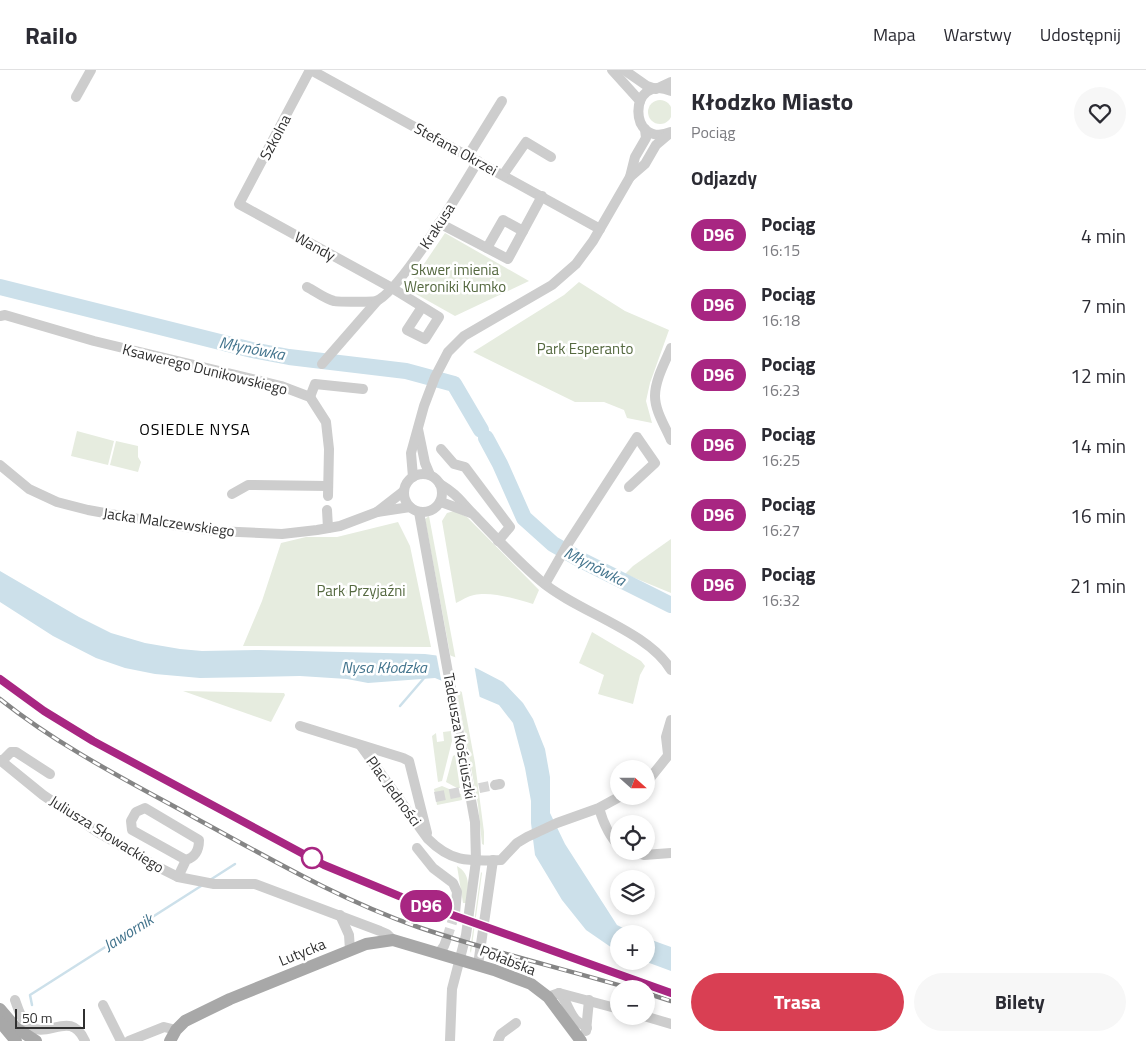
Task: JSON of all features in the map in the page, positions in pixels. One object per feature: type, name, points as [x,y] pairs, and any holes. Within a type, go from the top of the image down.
[{"type":"main road","name":"Lutycka","points":[[173,1035],[185,1021],[230,999],[366,944],[393,940],[460,960]]},
{"type":"main road","name":"Połabska","points":[[460,960],[531,984],[558,997],[581,1041]]},
{"type":"main road","points":[[0,1009],[16,1028],[37,1041],[47,1041]]},
{"type":"main road","points":[[0,1022],[16,1041]]},
{"type":"street","points":[[76,97],[91,70]]},
{"type":"street","name":"Stefana Okrzei","points":[[311,70],[600,228]]},
{"type":"street","name":"Szkolna","points":[[239,204],[311,70]]},
{"type":"street","points":[[612,70],[640,100]]},
{"type":"street","points":[[624,70],[646,86],[671,91]]},
{"type":"street","points":[[671,82],[645,94],[640,100],[637,115],[645,129],[656,134],[671,133]]},
{"type":"street","points":[[468,156],[502,101]]},
{"type":"street","points":[[413,477],[411,453],[428,392],[443,360],[464,336],[552,285],[567,274],[584,254],[630,177],[635,157],[646,138],[645,129]]},
{"type":"street","points":[[630,177],[645,164],[656,145],[671,133]]},
{"type":"street","points":[[503,175],[526,142],[551,156]]},
{"type":"street","name":"Krakusa","points":[[322,364],[376,301],[392,288],[439,223],[478,161]]},
{"type":"street","points":[[439,223],[508,259],[542,196]]},
{"type":"street","name":"Wandy","points":[[239,204],[392,288],[422,307]]},
{"type":"street","points":[[487,248],[502,220],[523,231]]},
{"type":"street","points":[[307,287],[334,301],[376,301]]},
{"type":"street","name":"Ksawerego Dunikowskiego","points":[[0,316],[120,348],[281,386],[310,397]]},
{"type":"street","points":[[671,348],[656,388],[655,398],[657,411],[671,440]]},
{"type":"street","points":[[232,494],[248,485],[328,491],[329,449],[326,422],[310,397],[315,384],[363,389]]},
{"type":"street","points":[[418,429],[425,463],[430,475],[458,496],[498,541],[545,584],[645,644],[666,662],[671,670]]},
{"type":"street","points":[[545,584],[638,437],[655,463],[629,488]]},
{"type":"street","points":[[441,449],[454,464],[465,468],[510,527],[498,541]]},
{"type":"street","name":"Jacka Malczewskiego","points":[[0,465],[29,489],[57,502],[172,525],[215,531],[282,534],[340,526],[377,512],[404,491]]},
{"type":"street","points":[[430,475],[418,475],[407,483],[404,491],[406,502],[414,510],[429,512],[434,510],[440,502],[442,490],[440,484]]},
{"type":"street","points":[[440,502],[472,513]]},
{"type":"street","points":[[327,510],[328,528]]},
{"type":"street","name":"Jacka Malczewskiego","points":[[377,512],[414,510]]},
{"type":"street","name":"Tadeusza Kościuszki","points":[[414,510],[444,648],[475,822],[476,861],[466,935],[452,989],[450,1041]]},
{"type":"street","points":[[655,773],[670,754],[666,737],[671,720]]},
{"type":"street","name":"Plac Jedności","points":[[300,726],[361,746],[428,839],[440,851],[454,857],[476,861]]},
{"type":"street","points":[[361,746],[409,761],[428,839]]},
{"type":"street","points":[[1,760],[10,752],[16,752],[50,774]]},
{"type":"street","name":"Juliusza Słowackiego","points":[[1,760],[43,795],[99,833],[178,877],[214,884],[255,884],[380,931],[387,934],[393,940]]},
{"type":"street","points":[[476,861],[501,860],[517,843],[527,837],[610,802]]},
{"type":"street","points":[[178,877],[186,860],[196,854],[199,840],[145,808],[136,812],[132,821],[132,830],[186,860]]},
{"type":"street","points":[[599,808],[610,835]]},
{"type":"street","points":[[416,848],[433,868],[453,883],[457,892],[455,913]]},
{"type":"street","points":[[655,854],[671,853]]},
{"type":"street","points":[[478,965],[493,860]]},
{"type":"street","points":[[340,915],[348,935],[350,950]]},
{"type":"street","points":[[439,953],[447,938]]},
{"type":"street","points":[[558,997],[589,1000],[610,1006]]},
{"type":"street","points":[[558,997],[573,1004],[583,1019],[585,1026]]},
{"type":"street","points":[[16,1000],[23,1019],[29,1026],[42,1030],[65,1025],[75,1027],[82,1033],[85,1041]]},
{"type":"street","points":[[585,1041],[589,1000]]},
{"type":"street","points":[[103,1005],[121,1041]]},
{"type":"street","points":[[655,1019],[671,1024]]},
{"type":"street","points":[[498,1041],[501,1034],[516,1023]]},
{"type":"street","points":[[129,1041],[164,1027],[173,1035]]},
{"type":"green space","points":[[660,100],[669,103],[671,117],[669,121],[660,124],[651,121],[648,112],[651,103]]},
{"type":"green space","name":"Skwer imienia Weroniki Kumko","points":[[445,233],[529,281],[455,316],[407,289]]},
{"type":"green space","name":"Park Esperanto","points":[[579,282],[625,311],[669,330],[650,383],[646,401],[652,423],[627,418],[624,410],[604,402],[575,402],[473,352],[564,295]]},
{"type":"green space","points":[[77,431],[114,441],[108,465],[71,456]]},
{"type":"green space","points":[[116,441],[138,446],[138,457],[141,462],[138,472],[110,465]]},
{"type":"green space","points":[[454,511],[467,517],[539,590],[533,604],[504,596],[488,594],[467,597],[456,603],[442,521],[447,513]]},
{"type":"green space","points":[[429,516],[475,763],[484,845],[482,844],[478,805],[425,519]]},
{"type":"green space","name":"Park Przyjaźni","points":[[398,522],[410,546],[431,647],[243,646],[262,601],[281,543],[306,537],[337,537]]},
{"type":"green space","points":[[671,539],[671,593],[625,574],[633,566]]},
{"type":"green space","points":[[592,632],[641,661],[645,666],[640,675],[633,704],[598,694],[604,675],[579,663]]},
{"type":"green space","points":[[183,691],[284,693],[285,695],[271,722]]},
{"type":"green space","points":[[451,731],[452,741],[442,781],[438,782],[432,736],[436,733],[437,742],[444,741],[443,732]]},
{"type":"green space","points":[[455,755],[460,788],[446,782],[453,756]]},
{"type":"green space","points":[[442,786],[461,794],[462,800],[437,805],[434,789]]},
{"type":"green space","points":[[457,866],[467,878],[466,903],[463,903]]},
{"type":"green space","points":[[482,873],[471,953],[470,951]]},
{"type":"water","name":"Nysa Kłodzka","points":[[0,571],[79,617],[111,633],[145,643],[202,651],[260,650],[425,654],[448,657],[503,682],[523,703],[533,719],[545,749],[550,777],[550,813],[565,844],[617,925],[610,925],[610,946],[586,930],[562,900],[535,855],[531,823],[531,801],[525,768],[513,723],[499,705],[435,678],[368,683],[347,679],[300,676],[200,678],[155,674],[125,668],[96,658],[53,636],[0,602]]},
{"type":"water","points":[[655,941],[671,947],[671,971],[655,965]]},
{"type":"pier","points":[[436,653],[449,655],[474,664],[480,699],[442,684]]},
{"type":"waterway","name":"Młynówka","points":[[0,287],[252,350],[289,357],[406,371],[454,384],[481,430]]},
{"type":"waterway","name":"Młynówka","points":[[486,438],[524,518],[553,544],[671,605]]},
{"type":"waterway","name":"Jawornik","points":[[400,706],[425,677]]},
{"type":"waterway","name":"Jawornik","points":[[210,880],[235,864]]},
{"type":"waterway","name":"Jawornik","points":[[32,1005],[30,995],[201,886]]},
{"type":"tunnel","points":[[435,797],[495,785]]},
{"type":"tunnel","points":[[447,938],[455,913]]},
{"type":"railway","points":[[0,679],[44,711],[93,741],[324,865],[399,896],[671,993]]},
{"type":"railway","points":[[0,699],[47,733],[96,763],[333,891],[389,916],[444,936],[610,983]]},
{"type":"railway","points":[[655,996],[671,1001]]},
{"type":"train","name":"D96","points":[[0,679],[44,711],[93,741],[324,865],[461,919],[671,993]]},
{"type":"district","name":"OSIEDLE NYSA","points":[[195,429]]}]
